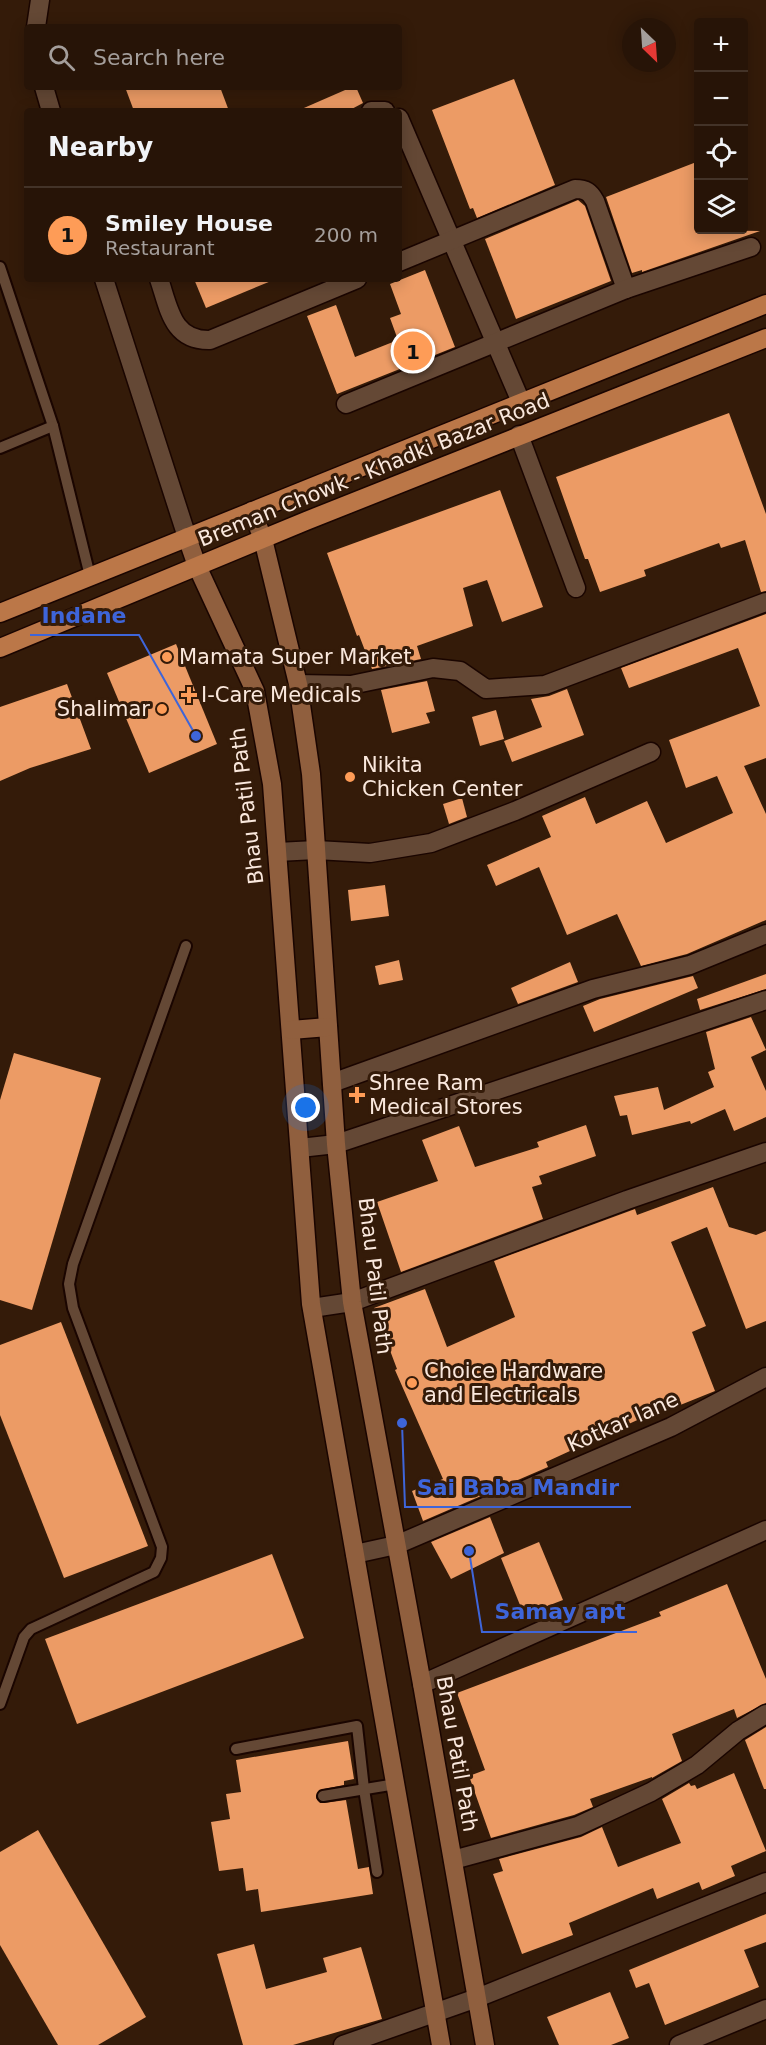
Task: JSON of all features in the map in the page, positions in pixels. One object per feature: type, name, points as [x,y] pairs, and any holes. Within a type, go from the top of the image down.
[{"type":"main road","name":"Breman Chowk - Khadki Bazar Road","points":[[0,613],[766,304]]},
{"type":"main road","name":"Breman Chowk - Khadki Bazar Road","points":[[0,648],[519,435],[766,338]]},
{"type":"main road","name":"Bhau Patil Path","points":[[252,510],[263,539],[297,684],[311,774],[336,1144],[352,1302],[485,2045]]},
{"type":"main road","name":"Bhau Patil Path","points":[[187,537],[197,566],[255,691],[272,784],[312,1308],[441,2045]]},
{"type":"main road","points":[[291,1030],[328,1027]]},
{"type":"street","points":[[36,24],[40,0]]},
{"type":"street","points":[[45,90],[50,108]]},
{"type":"street","points":[[402,125],[521,402]]},
{"type":"street","points":[[402,261],[575,189],[582,189],[595,201],[626,288]]},
{"type":"street","points":[[346,404],[626,288],[751,247]]},
{"type":"street","points":[[105,282],[187,537]]},
{"type":"street","points":[[160,282],[175,323],[190,338],[199,340],[210,340],[318,287],[342,282]]},
{"type":"street","points":[[519,435],[576,588]]},
{"type":"street","points":[[297,684],[351,685],[433,668],[460,671],[486,689],[545,685],[766,602]]},
{"type":"street","points":[[277,852],[316,850],[370,853],[431,843],[514,811],[651,752]]},
{"type":"street","points":[[332,1083],[593,989],[690,965],[766,934]]},
{"type":"street","points":[[300,1148],[336,1144],[766,1000]]},
{"type":"street","points":[[312,1308],[352,1302],[627,1200],[766,1152]]},
{"type":"street","name":"Kotkar lane","points":[[355,1554],[396,1545],[671,1427],[766,1377]]},
{"type":"street","points":[[422,1684],[766,1530]]},
{"type":"street","points":[[453,1860],[578,1826],[651,1792],[697,1765],[738,1731],[766,1714]]},
{"type":"street","points":[[343,2045],[477,1998],[766,1882]]},
{"type":"street","points":[[679,2045],[766,2009]]},
{"type":"lane","points":[[0,267],[54,426],[90,576]]},
{"type":"lane","points":[[0,448],[54,426]]},
{"type":"lane","points":[[0,1704],[24,1637],[31,1629],[154,1572],[161,1558],[162,1546],[73,1308],[69,1284],[73,1264],[186,946]]},
{"type":"lane","points":[[236,1749],[357,1726],[377,1872]]},
{"type":"lane","points":[[323,1796],[396,1784]]},
{"type":"building","points":[[514,79],[555,185],[477,218],[473,208],[470,209],[432,110]]},
{"type":"building","points":[[126,90],[221,90],[228,108],[133,108]]},
{"type":"building","points":[[345,90],[357,90],[363,103],[354,108],[304,108]]},
{"type":"building","points":[[694,163],[694,234],[748,234],[748,231],[760,231],[642,272],[642,270],[632,273],[606,197]]},
{"type":"building","points":[[578,200],[585,206],[611,281],[516,319],[485,239]]},
{"type":"building","points":[[425,270],[455,347],[337,394],[307,316],[336,305],[355,357],[398,340],[390,318],[401,314],[390,284],[402,282],[402,279]]},
{"type":"building","points":[[195,282],[269,282],[206,308]]},
{"type":"building","points":[[729,413],[766,514],[766,591],[761,592],[745,540],[721,548],[719,543],[644,570],[646,576],[600,592],[588,559],[585,559],[556,477]]},
{"type":"building","points":[[500,490],[543,607],[502,622],[487,580],[463,588],[473,626],[417,646],[421,659],[372,669],[359,635],[357,636],[327,553]]},
{"type":"building","points":[[766,614],[766,758],[744,766],[766,814],[766,920],[687,954],[641,966],[617,914],[567,935],[539,867],[496,886],[487,865],[551,837],[542,816],[585,797],[596,824],[647,801],[666,843],[733,813],[717,776],[686,788],[669,740],[760,706],[738,648],[629,688],[621,668]]},
{"type":"building","name":"Shalimar","points":[[176,644],[217,744],[149,773],[107,673]]},
{"type":"building","points":[[427,681],[435,711],[426,713],[430,723],[392,733],[381,690]]},
{"type":"building","points":[[67,684],[91,749],[30,768],[0,781],[0,707]]},
{"type":"building","points":[[567,689],[584,735],[512,762],[504,741],[542,727],[531,699],[549,696]]},
{"type":"building","points":[[496,710],[504,739],[480,746],[472,717]]},
{"type":"building","points":[[462,798],[467,817],[449,824],[443,804]]},
{"type":"building","points":[[385,885],[389,916],[351,921],[348,890]]},
{"type":"building","points":[[399,960],[403,980],[379,985],[375,966]]},
{"type":"building","points":[[570,962],[578,982],[518,1004],[511,988]]},
{"type":"building","points":[[766,974],[766,989],[700,1010],[697,999]]},
{"type":"building","points":[[693,976],[698,988],[594,1032],[583,1006],[600,999]]},
{"type":"building","points":[[751,1017],[766,1050],[751,1057],[766,1091],[766,1117],[734,1131],[725,1109],[691,1124],[690,1121],[632,1135],[627,1115],[620,1116],[614,1096],[658,1087],[664,1110],[714,1087],[708,1072],[715,1069],[706,1032]]},
{"type":"building","points":[[14,1053],[101,1078],[32,1310],[0,1300],[0,1100]]},
{"type":"building","points":[[586,1125],[596,1156],[539,1176],[542,1184],[532,1187],[543,1219],[401,1272],[377,1202],[438,1181],[422,1140],[459,1126],[475,1167],[539,1147],[537,1142]]},
{"type":"building","points":[[713,1187],[729,1227],[756,1235],[766,1231],[766,1321],[746,1329],[707,1227],[671,1242],[706,1326],[692,1332],[715,1391],[658,1414],[657,1411],[546,1462],[548,1467],[423,1521],[412,1491],[443,1479],[395,1370],[397,1369],[374,1308],[425,1289],[447,1347],[515,1317],[494,1261],[635,1209],[637,1215]]},
{"type":"building","points":[[61,1322],[148,1546],[64,1578],[0,1415],[0,1345]]},
{"type":"building","points":[[490,1517],[504,1553],[451,1579],[431,1542]]},
{"type":"building","points":[[539,1542],[563,1600],[524,1615],[501,1558]]},
{"type":"building","points":[[272,1554],[304,1638],[77,1724],[45,1639]]},
{"type":"building","points":[[727,1584],[766,1679],[766,1703],[737,1718],[734,1709],[672,1734],[682,1761],[652,1778],[590,1799],[593,1807],[574,1815],[491,1838],[469,1776],[485,1770],[457,1693],[661,1616],[659,1612]]},
{"type":"building","points":[[766,1727],[766,1789],[764,1789],[745,1740]]},
{"type":"building","points":[[348,1741],[354,1779],[344,1781],[344,1785],[319,1790],[316,1798],[320,1803],[346,1800],[358,1869],[369,1867],[373,1894],[261,1912],[258,1889],[246,1891],[243,1868],[219,1871],[211,1822],[230,1819],[226,1794],[241,1792],[236,1760]]},
{"type":"building","points":[[734,1773],[766,1851],[731,1866],[735,1876],[702,1890],[699,1882],[657,1899],[653,1888],[569,1923],[573,1935],[522,1954],[493,1874],[503,1871],[499,1859],[581,1837],[602,1827],[618,1867],[681,1843],[662,1799],[689,1783],[691,1786],[695,1785],[697,1789]]},
{"type":"building","points":[[38,1830],[146,2017],[98,2045],[58,2045],[0,1945],[0,1852]]},
{"type":"building","points":[[766,1914],[766,1942],[744,1950],[759,1987],[665,2025],[649,1983],[636,1988],[629,1970]]},
{"type":"building","points":[[254,1944],[266,1989],[327,1972],[323,1958],[361,1947],[382,2019],[293,2045],[243,2045],[217,1954]]},
{"type":"building","points":[[610,1992],[629,2038],[611,2045],[559,2045],[547,2017]]},
{"type":"place","name":"Smiley House","points":[[413,351]]},
{"type":"place","name":"Mamata Super Market","points":[[167,657]]},
{"type":"place","name":"I-Care Medicals","points":[[189,695]]},
{"type":"place","name":"Shalimar","points":[[162,709]]},
{"type":"place","name":"Indane","points":[[196,736]]},
{"type":"place","name":"Nikita Chicken Center","points":[[350,777]]},
{"type":"place","name":"Shree Ram Medical Stores","points":[[357,1095]]},
{"type":"place","name":"Choice Hardware and Electricals","points":[[412,1383]]},
{"type":"place","name":"Sai Baba Mandir","points":[[402,1423]]},
{"type":"place","name":"Samay apt","points":[[469,1551]]}]
